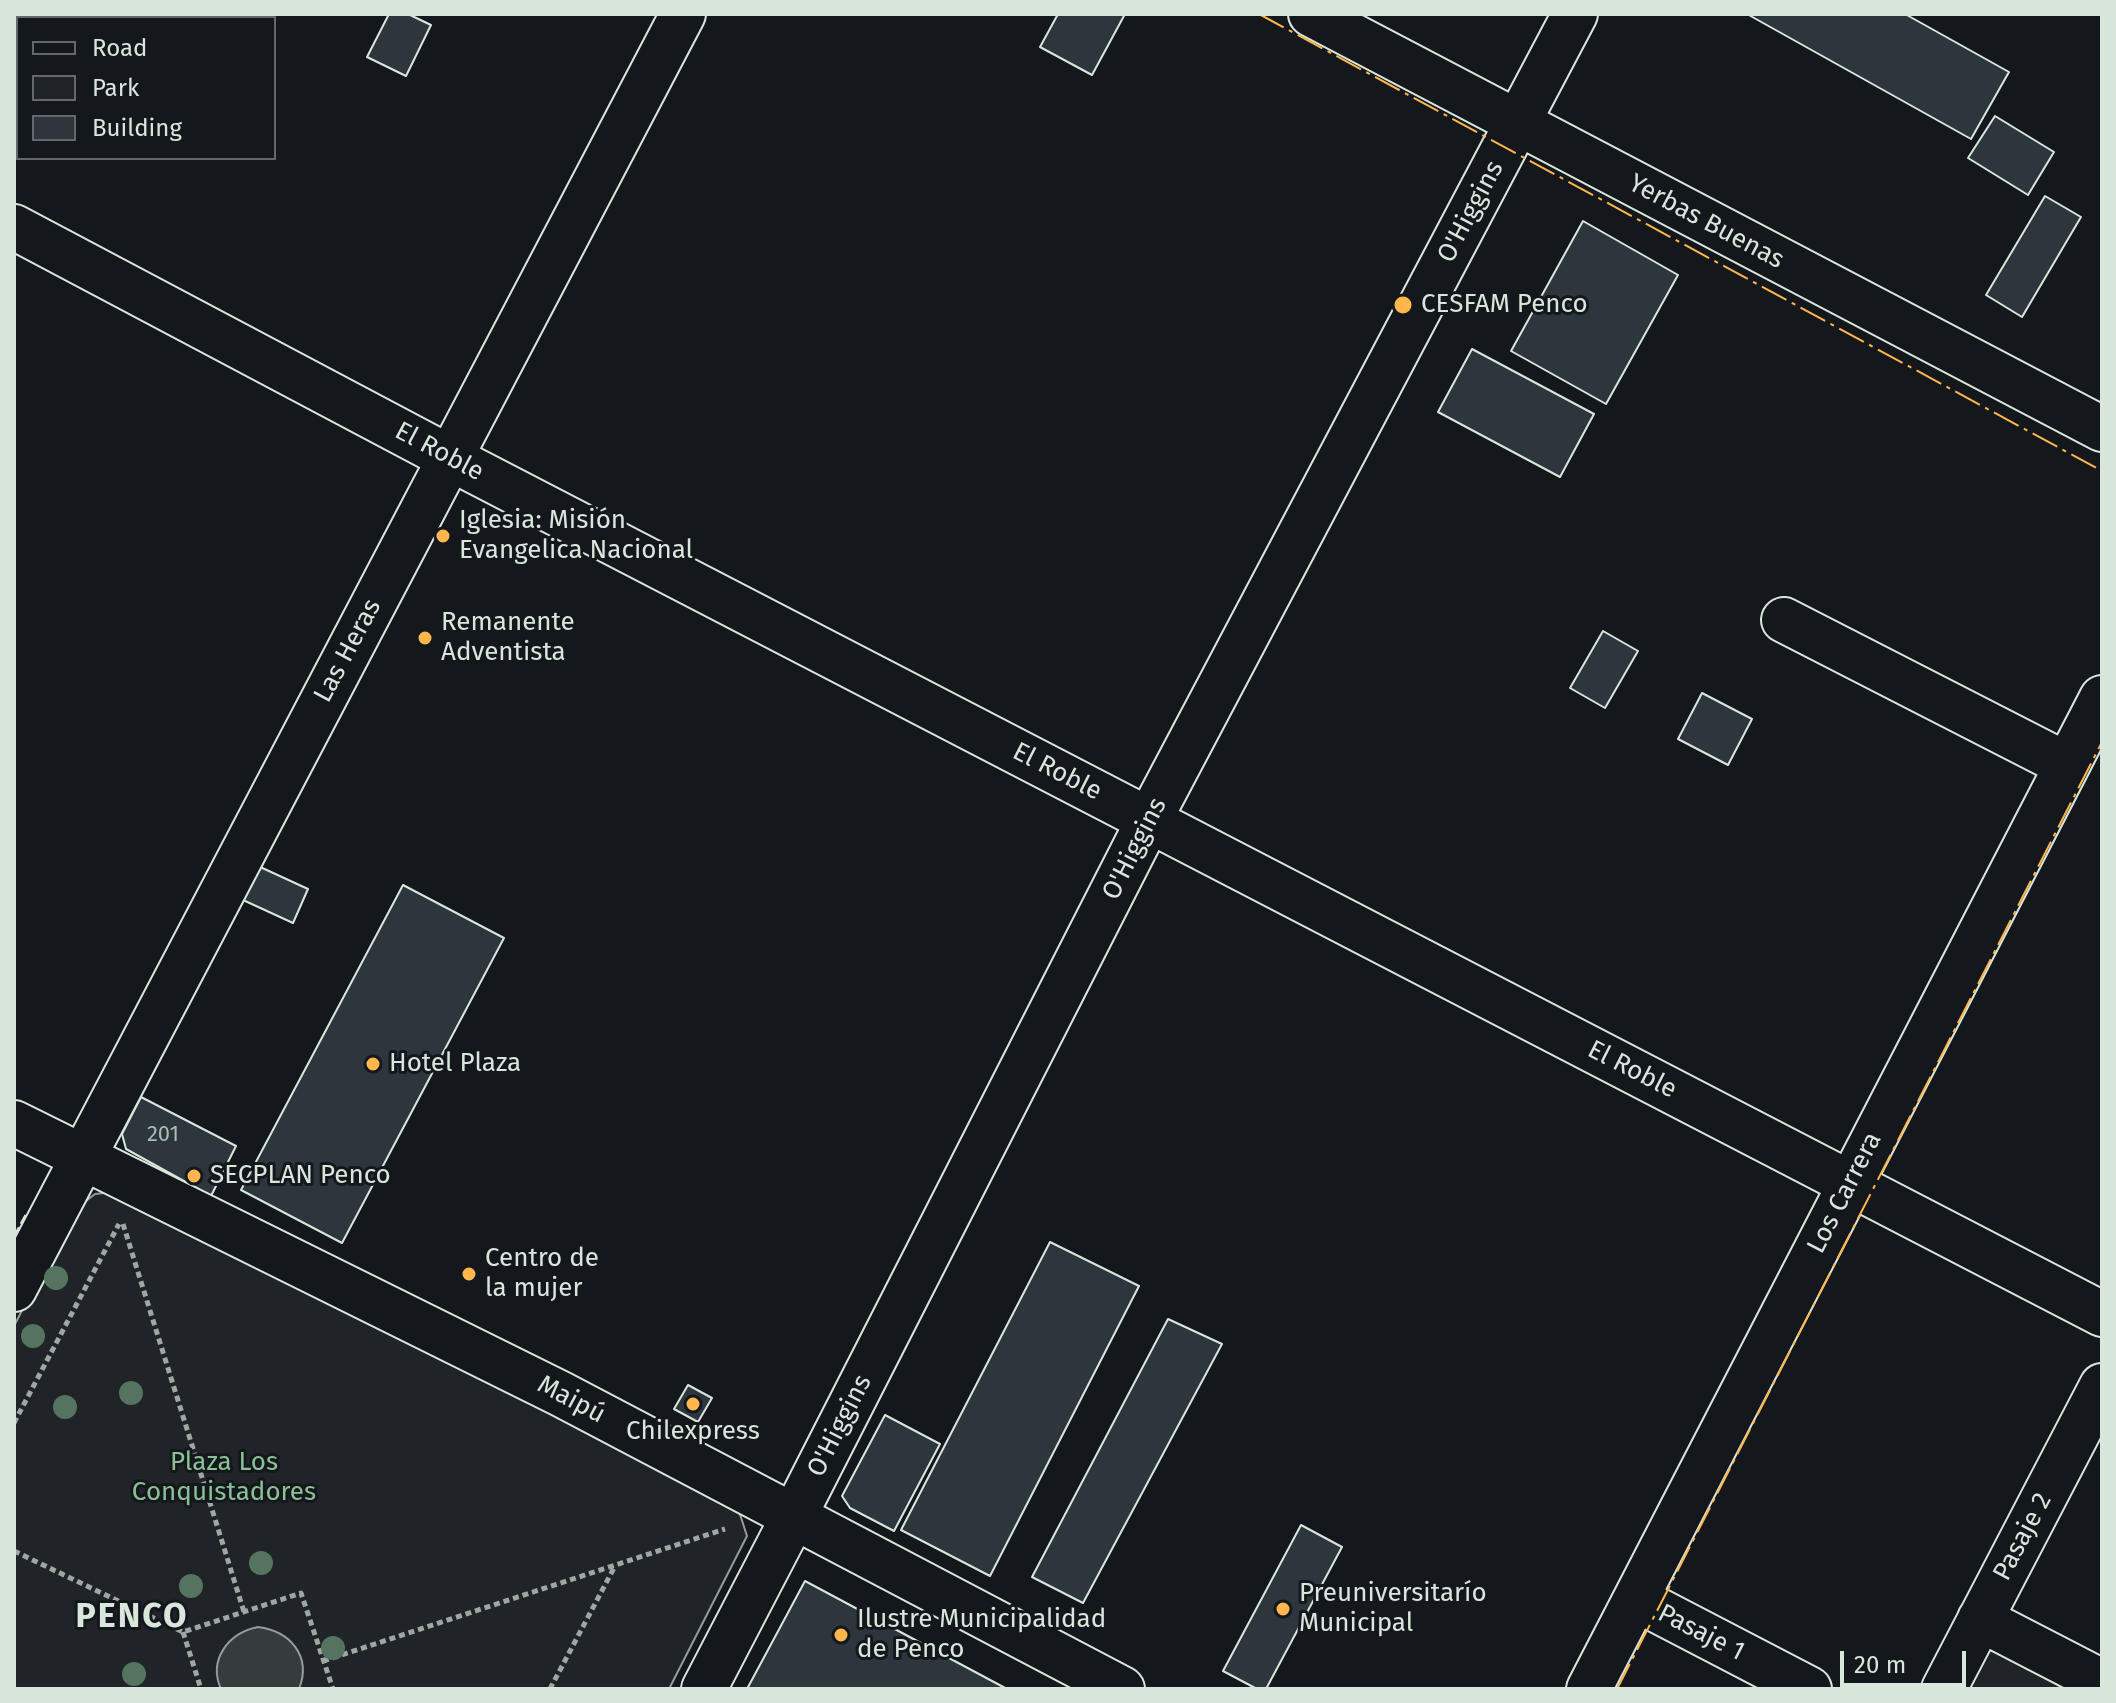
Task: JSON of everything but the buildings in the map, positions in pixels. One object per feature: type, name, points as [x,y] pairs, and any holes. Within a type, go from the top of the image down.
[{"type":"street","name":"Las Heras","points":[[14,1289],[683,14]]},
{"type":"street","name":"Yerbas Buenas","points":[[1311,14],[2102,429]]},
{"type":"street","name":"O'Higgins","points":[[704,1689],[1149,820],[1575,14]]},
{"type":"street","name":"El Roble","points":[[14,227],[450,458],[2102,1314]]},
{"type":"street","points":[[1784,620],[2067,765]]},
{"type":"street","name":"Los Carrera","points":[[1589,1689],[2102,698]]},
{"type":"street","name":"Maipú","points":[[14,1123],[561,1394],[1122,1689]]},
{"type":"street","name":"Pasaje 2","points":[[1944,1689],[2102,1386]]},
{"type":"street","name":"Pasaje 1","points":[[1636,1599],[1809,1689]]},
{"type":"street","points":[[1980,1619],[2102,1682]]},
{"type":"path","points":[[121,1220],[135,1227]]},
{"type":"path","points":[[14,1423],[121,1220]]},
{"type":"path","points":[[121,1220],[244,1612]]},
{"type":"path","points":[[323,1661],[726,1529],[712,1522]]},
{"type":"path","points":[[14,1551],[183,1632],[301,1593],[333,1689]]},
{"type":"path","points":[[550,1689],[615,1565]]},
{"type":"path","points":[[183,1632],[201,1689]]},
{"type":"green space","name":"Plaza Los Conquistadores","points":[[122,1191],[736,1502],[747,1536],[669,1689],[14,1689],[14,1326],[73,1211],[95,1194]]},
{"type":"green space","points":[[1982,1646],[2073,1689],[1962,1689]]},
{"type":"shaded area","points":[[258,1627],[280,1634],[295,1647],[303,1666],[299,1689],[221,1689],[217,1668],[223,1649],[238,1635]]},
{"type":"fence","points":[[14,1236],[27,1212]]},
{"type":"power","points":[[1259,14],[2102,471]]},
{"type":"power","points":[[1617,1689],[2102,742]]},
{"type":"place","name":"CESFAM Penco","points":[[1403,305]]},
{"type":"place","name":"Iglesia: Misión Evangelica Nacional","points":[[443,536]]},
{"type":"place","name":"Remanente Adventista","points":[[425,638]]},
{"type":"place","name":"Hotel Plaza","points":[[373,1064]]},
{"type":"place","name":"SECPLAN Penco","points":[[194,1176]]},
{"type":"place","name":"Centro de la mujer","points":[[469,1274]]},
{"type":"place","name":"Chilexpress","points":[[693,1404]]},
{"type":"place","name":"Preuniversitarío Municipal","points":[[1283,1609]]},
{"type":"place","name":"Ilustre Municipalidad de Penco","points":[[841,1635]]},
{"type":"district","name":"PENCO","points":[[132,1618]]}]
